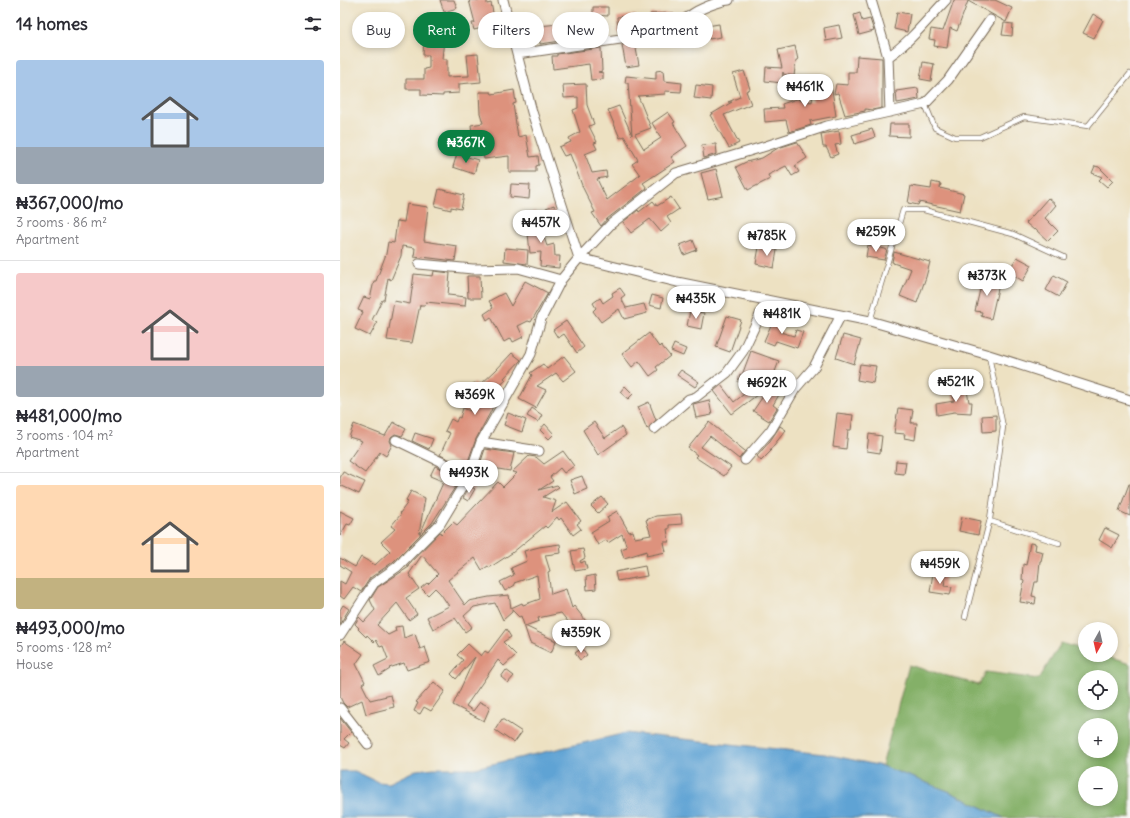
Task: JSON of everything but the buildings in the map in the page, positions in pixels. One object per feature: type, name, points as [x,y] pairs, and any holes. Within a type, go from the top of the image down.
[{"type":"street","points":[[503,0],[532,112],[579,258]]},
{"type":"street","points":[[517,54],[662,33],[672,30],[692,14],[722,1],[729,0]]},
{"type":"street","points":[[870,0],[888,57],[890,112]]},
{"type":"street","points":[[888,57],[917,33],[926,20],[946,0]]},
{"type":"street","points":[[340,635],[374,583],[397,567],[440,524],[470,474],[481,442],[531,354],[540,319],[561,280],[579,258],[611,224],[676,173],[827,126],[925,104],[948,80],[990,20]]},
{"type":"street","points":[[579,258],[677,282],[870,321],[989,355],[1130,400]]},
{"type":"street","points":[[419,264],[473,269],[518,268],[561,280]]},
{"type":"street","points":[[654,429],[689,398],[696,397],[727,373],[743,351],[767,300]]},
{"type":"street","points":[[745,460],[771,430],[795,389],[814,367],[841,315]]},
{"type":"street","points":[[396,440],[460,471],[470,474]]},
{"type":"street","points":[[481,442],[539,451]]},
{"type":"street","points":[[340,708],[368,744]]},
{"type":"lane","points":[[925,104],[935,128],[955,137],[980,137],[1024,117],[1088,126],[1130,74]]},
{"type":"lane","points":[[870,321],[903,210],[924,210],[1013,234],[1063,257]]},
{"type":"lane","points":[[965,616],[990,521],[1003,427],[989,355]]},
{"type":"lane","points":[[990,521],[1059,543]]},
{"type":"green space","points":[[1061,643],[1078,648],[1078,662],[1118,662],[1118,660],[1130,664],[1130,818],[1004,818],[948,791],[882,766],[909,665],[979,685],[986,672],[1039,679]]},
{"type":"water","points":[[626,733],[825,754],[882,766],[948,791],[1004,818],[340,818],[340,771],[355,771],[378,782],[389,783],[416,770],[434,768],[475,768]]}]
